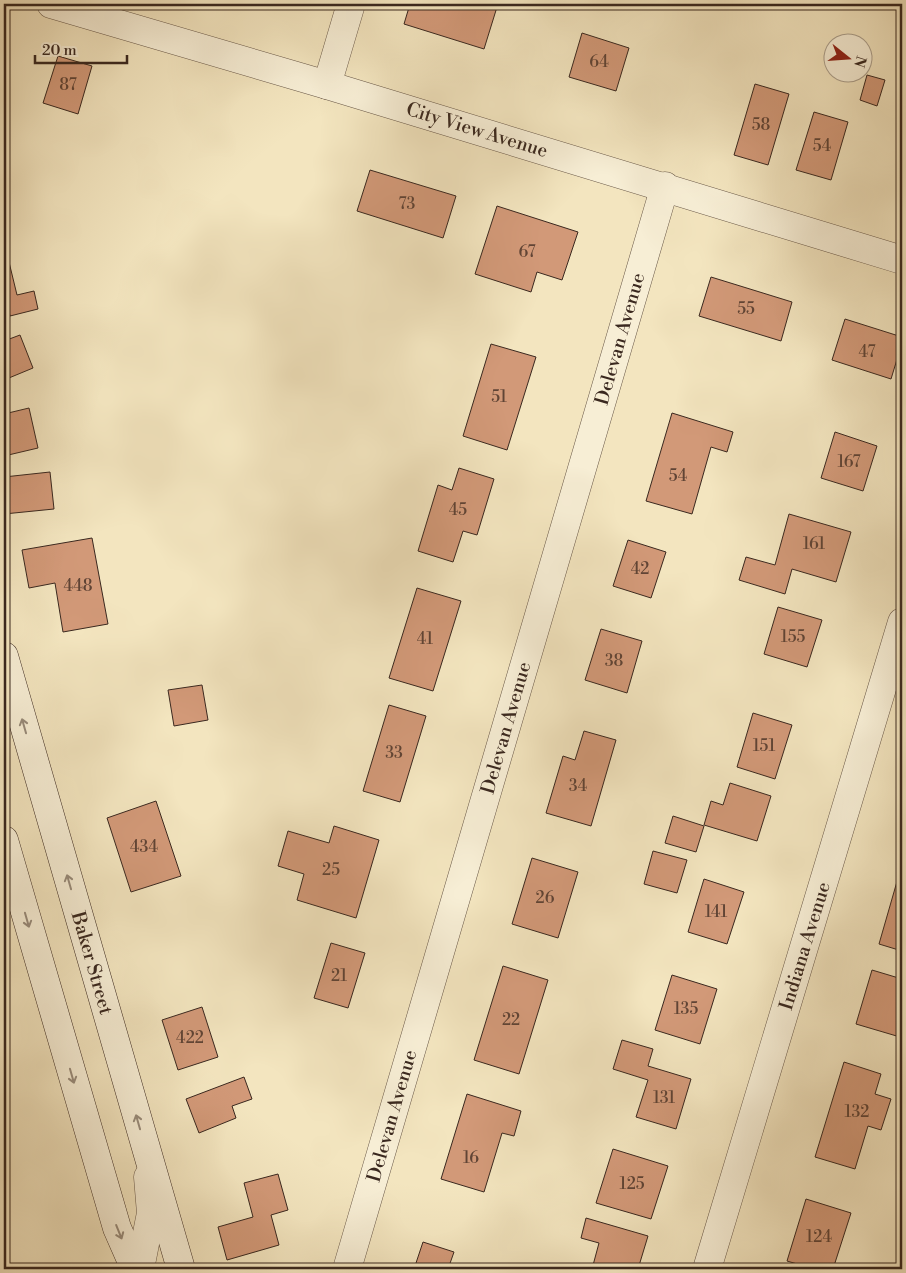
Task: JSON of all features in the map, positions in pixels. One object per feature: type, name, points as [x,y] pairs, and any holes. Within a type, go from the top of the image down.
[{"type":"street","name":"City View Avenue","points":[[51,4],[665,186],[902,260]]},
{"type":"street","points":[[327,85],[351,4]]},
{"type":"street","name":"Delevan Avenue","points":[[347,1269],[665,186]]},
{"type":"street","name":"Indiana Avenue","points":[[707,1269],[902,622]]},
{"type":"street","name":"Baker Street","points":[[4,656],[181,1269]]},
{"type":"street","points":[[4,840],[116,1228],[134,1269]]},
{"type":"street","points":[[140,1269],[151,1213],[146,1152]]},
{"type":"building","points":[[410,4],[488,4],[497,7],[484,49],[404,24]]},
{"type":"building","points":[[582,33],[629,48],[616,91],[569,77]]},
{"type":"building","points":[[58,56],[92,66],[78,114],[43,103]]},
{"type":"building","points":[[874,77],[885,80],[877,106],[860,100],[865,82],[874,82]]},
{"type":"building","points":[[755,84],[789,94],[768,165],[734,155]]},
{"type":"building","points":[[814,112],[848,122],[831,180],[796,170]]},
{"type":"building","points":[[370,170],[456,196],[443,238],[357,211]]},
{"type":"building","points":[[497,206],[578,232],[562,280],[537,272],[531,292],[475,274]]},
{"type":"building","points":[[9,262],[17,295],[34,291],[38,309],[10,316],[7,303],[4,304],[4,263]]},
{"type":"building","points":[[711,277],[792,302],[781,341],[699,316]]},
{"type":"building","points":[[845,319],[902,337],[902,343],[891,379],[832,360]]},
{"type":"building","points":[[20,335],[33,368],[4,380],[4,341]]},
{"type":"building","points":[[491,344],[536,357],[507,450],[463,436]]},
{"type":"building","points":[[29,408],[38,448],[4,456],[4,414]]},
{"type":"building","points":[[672,413],[733,432],[727,452],[711,447],[692,514],[646,501]]},
{"type":"building","points":[[835,432],[877,446],[863,491],[821,478]]},
{"type":"building","points":[[459,468],[494,479],[477,535],[463,531],[453,562],[418,551],[438,485],[452,490]]},
{"type":"building","points":[[50,472],[54,509],[4,514],[4,477]]},
{"type":"building","points":[[789,514],[851,532],[836,582],[792,569],[785,594],[739,580],[746,557],[775,565]]},
{"type":"building","points":[[92,538],[108,624],[63,632],[55,583],[29,588],[22,550]]},
{"type":"building","points":[[628,540],[666,552],[651,598],[613,586]]},
{"type":"building","points":[[417,588],[461,601],[433,691],[389,678]]},
{"type":"building","points":[[778,607],[822,620],[807,667],[764,654]]},
{"type":"building","points":[[601,629],[642,641],[627,693],[585,680]]},
{"type":"building","points":[[202,685],[208,720],[174,726],[168,690]]},
{"type":"building","points":[[389,705],[426,716],[400,802],[363,791]]},
{"type":"building","points":[[753,713],[792,725],[775,779],[737,767]]},
{"type":"building","points":[[584,731],[616,740],[591,826],[546,813],[563,756],[575,760]]},
{"type":"building","points":[[730,783],[771,796],[757,841],[704,825],[711,801],[723,805]]},
{"type":"building","points":[[156,801],[181,876],[131,892],[107,818]]},
{"type":"building","points":[[673,816],[704,826],[696,852],[665,843]]},
{"type":"building","points":[[334,826],[379,840],[356,918],[297,900],[304,874],[278,866],[288,831],[329,843]]},
{"type":"building","points":[[653,851],[687,860],[677,893],[644,884]]},
{"type":"building","points":[[532,858],[578,872],[558,938],[512,924]]},
{"type":"building","points":[[898,878],[902,879],[902,951],[879,944]]},
{"type":"building","points":[[704,879],[744,892],[727,944],[688,932]]},
{"type":"building","points":[[331,943],[365,953],[348,1008],[314,998]]},
{"type":"building","points":[[503,966],[548,980],[519,1074],[474,1060]]},
{"type":"building","points":[[872,970],[902,979],[902,1029],[900,1037],[856,1024]]},
{"type":"building","points":[[672,975],[717,989],[700,1044],[655,1030]]},
{"type":"building","points":[[202,1007],[218,1057],[178,1070],[162,1020]]},
{"type":"building","points":[[622,1040],[653,1049],[648,1066],[691,1079],[676,1129],[636,1117],[648,1080],[613,1069]]},
{"type":"building","points":[[844,1062],[881,1074],[875,1094],[891,1099],[881,1130],[868,1126],[855,1169],[815,1157]]},
{"type":"building","points":[[244,1077],[252,1099],[232,1106],[236,1118],[199,1133],[186,1099]]},
{"type":"building","points":[[467,1094],[521,1111],[514,1136],[502,1133],[484,1192],[441,1179]]},
{"type":"building","points":[[613,1149],[668,1166],[651,1219],[596,1203]]},
{"type":"building","points":[[278,1174],[288,1210],[271,1215],[279,1245],[227,1260],[218,1227],[253,1217],[244,1183]]},
{"type":"building","points":[[806,1199],[851,1213],[833,1269],[814,1269],[787,1261]]},
{"type":"building","points":[[586,1218],[648,1236],[638,1269],[592,1269],[599,1243],[581,1238]]},
{"type":"building","points":[[423,1242],[454,1252],[448,1269],[414,1269]]}]
